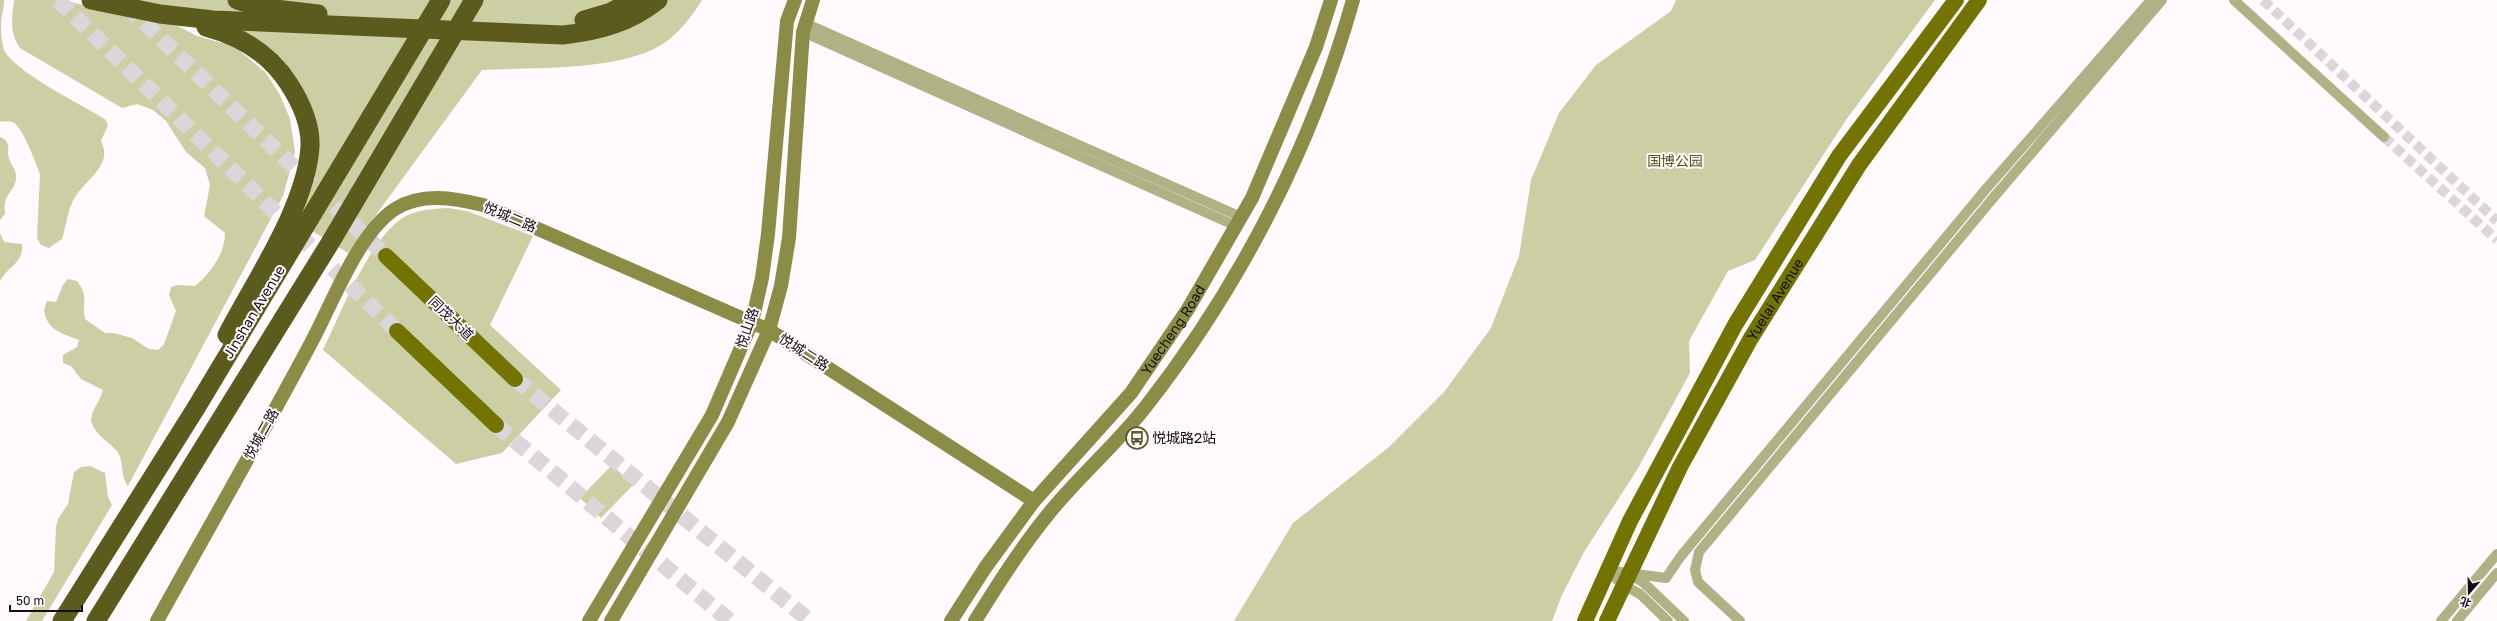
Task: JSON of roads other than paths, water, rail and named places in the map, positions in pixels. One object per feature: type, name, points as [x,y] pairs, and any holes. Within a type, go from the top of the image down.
[{"type":"highway","points":[[91,0],[160,14],[236,37],[269,59],[296,96],[305,118],[310,146],[304,178],[289,218],[210,366],[196,408]]},
{"type":"highway","points":[[237,0],[259,7],[395,24]]},
{"type":"highway","name":"Jinshan Avenue","points":[[62,621],[196,408],[441,0]]},
{"type":"highway","name":"Jinshan Avenue","points":[[96,621],[330,242],[474,0]]},
{"type":"highway","points":[[529,29],[587,20],[611,12],[634,0]]},
{"type":"highway","points":[[160,14],[252,23],[395,24],[589,32],[616,25],[638,15],[658,0]]},
{"type":"main road","name":"悦山路","points":[[589,621],[712,415],[752,322],[762,278],[768,234],[787,21],[795,0]]},
{"type":"main road","name":"悦山路","points":[[611,621],[728,422],[769,330],[781,286],[789,238],[804,27],[813,0]]},
{"type":"main road","name":"Yuecheng Road","points":[[951,621],[984,568],[1034,501],[1131,393],[1188,309],[1252,198],[1316,47],[1331,0]]},
{"type":"main road","name":"Yuecheng Road","points":[[975,621],[997,586],[1050,512],[1146,406],[1208,320],[1272,210],[1337,58],[1353,0]]},
{"type":"main road","name":"Yuelai Avenue","points":[[1585,621],[1630,521],[1735,325],[1839,156],[1956,0]]},
{"type":"main road","name":"Yuelai Avenue","points":[[1606,621],[1680,467],[1750,338],[1859,165],[1979,0]]},
{"type":"main road","name":"悦城二路","points":[[157,621],[311,343],[362,245],[378,222],[396,208],[418,200],[448,197],[483,205],[769,330],[1034,501]]},
{"type":"main road","name":"同茂大道","points":[[386,256],[515,379]]},
{"type":"main road","points":[[397,331],[496,425]]},
{"type":"street","points":[[1625,579],[1666,578],[1681,556],[1986,189],[2151,0]]},
{"type":"street","points":[[1740,621],[1698,582],[1695,570],[1699,552],[1994,197],[2162,0]]},
{"type":"street","points":[[2234,0],[2384,137]]},
{"type":"street","points":[[804,27],[1238,221]]},
{"type":"street","points":[[2440,621],[2497,554]]},
{"type":"street","points":[[1607,570],[1625,579],[1644,583],[1684,621]]},
{"type":"street","points":[[2457,621],[2497,573]]},
{"type":"street","points":[[1625,579],[1668,621]]},
{"type":"tunnel","points":[[58,0],[397,331]]},
{"type":"tunnel","points":[[2263,0],[2497,221]]},
{"type":"tunnel","points":[[127,6],[386,256]]},
{"type":"tunnel","points":[[2384,137],[2497,240]]},
{"type":"tunnel","points":[[515,379],[810,621]]},
{"type":"tunnel","points":[[496,425],[730,621]]},
{"type":"place","name":"悦城路2站","points":[[1137,438]]},
{"type":"park label","name":"国博公园","points":[[1675,161]]}]
